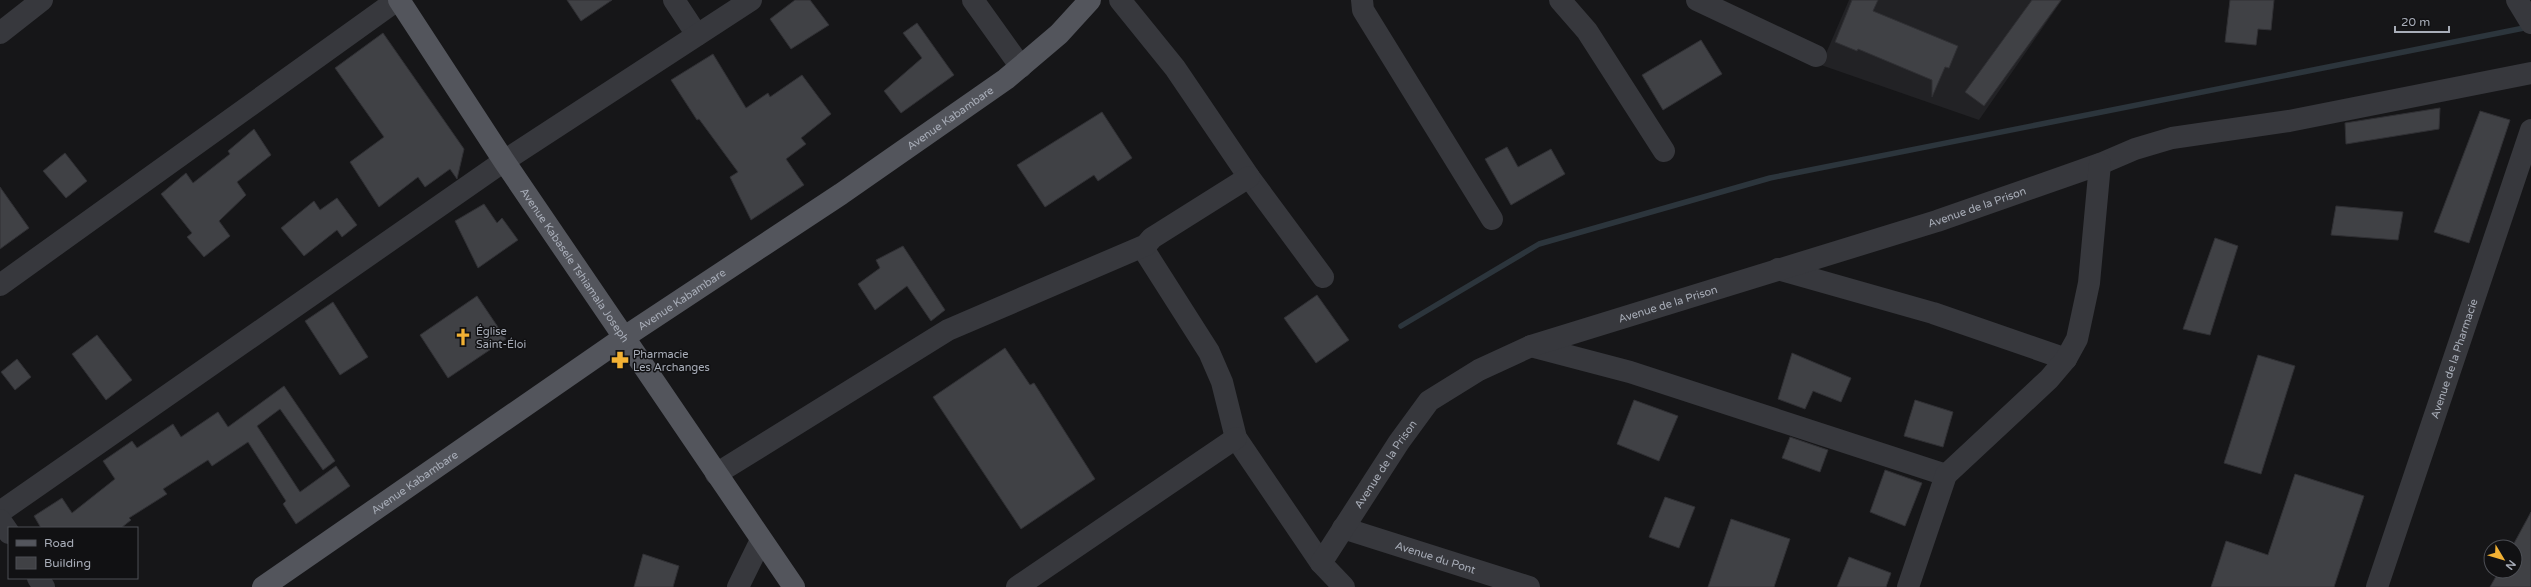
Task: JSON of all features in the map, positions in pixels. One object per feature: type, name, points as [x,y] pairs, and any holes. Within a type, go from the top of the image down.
[{"type":"main road","name":"Avenue Kabasele Tshiamala Joseph","points":[[398,0],[623,338],[794,587]]},
{"type":"main road","name":"Avenue Kabambare","points":[[263,587],[623,338],[841,194],[1021,66],[1059,34],[1090,0]]},
{"type":"street","points":[[0,33],[42,0]]},
{"type":"street","points":[[0,285],[398,0]]},
{"type":"street","points":[[674,0],[697,35]]},
{"type":"street","points":[[0,512],[504,161],[751,0]]},
{"type":"street","points":[[973,0],[1021,66]]},
{"type":"street","points":[[1120,0],[1175,68],[1249,177],[1323,277]]},
{"type":"street","points":[[1362,0],[1363,10],[1492,219]]},
{"type":"street","points":[[1560,0],[1587,31],[1664,151]]},
{"type":"street","points":[[1697,0],[1724,5],[1816,56]]},
{"type":"street","name":"Avenue de la Prison","points":[[1321,563],[1398,442],[1429,401],[1479,370],[1531,346],[1937,221],[2100,164],[2135,149],[2172,138],[2289,121],[2531,73]]},
{"type":"street","name":"Avenue de la Pharmacie","points":[[2376,587],[2531,130]]},
{"type":"street","points":[[1908,587],[1946,474],[2049,379],[2066,359],[2077,339],[2089,283],[2100,164]]},
{"type":"street","points":[[716,474],[948,330],[1146,245],[1152,238],[1249,177]]},
{"type":"street","points":[[1146,245],[1146,253],[1209,352],[1222,382],[1236,438],[1321,563],[1344,587]]},
{"type":"street","points":[[1778,269],[1933,313],[2066,359]]},
{"type":"street","points":[[1531,346],[1630,372],[1946,474]]},
{"type":"street","points":[[1016,587],[1236,438]]},
{"type":"street","points":[[0,520],[8,532]]},
{"type":"street","name":"Avenue du Pont","points":[[1343,528],[1529,587]]},
{"type":"street","points":[[738,587],[761,540]]},
{"type":"shaded area","points":[[1849,0],[2062,0],[1979,120],[1821,65]]},
{"type":"building","points":[[567,0],[612,0],[581,21]]},
{"type":"building","points":[[795,0],[810,0],[829,25],[791,49],[770,19]]},
{"type":"building","points":[[1852,0],[1878,0],[1873,11],[1958,46],[1949,68],[1945,67],[1932,97],[1932,80],[1858,49],[1857,51],[1835,42]]},
{"type":"building","points":[[2032,0],[2061,0],[1984,106],[1965,92]]},
{"type":"building","points":[[2230,0],[2274,0],[2271,30],[2258,29],[2256,45],[2225,42]]},
{"type":"building","points":[[917,23],[954,75],[901,113],[884,91],[922,58],[903,33]]},
{"type":"building","points":[[383,33],[464,149],[457,179],[450,169],[425,187],[418,177],[379,207],[350,162],[384,137],[335,68]]},
{"type":"building","points":[[1701,40],[1722,74],[1663,110],[1642,75]]},
{"type":"building","points":[[713,54],[746,108],[768,93],[770,97],[802,75],[831,114],[801,138],[806,144],[786,159],[804,185],[751,220],[730,177],[738,172],[699,119],[697,120],[671,80]]},
{"type":"building","points":[[2440,108],[2439,129],[2346,144],[2345,123]]},
{"type":"building","points":[[2480,111],[2510,120],[2469,243],[2434,232]]},
{"type":"building","points":[[1102,112],[1132,158],[1098,181],[1094,175],[1045,207],[1017,165]]},
{"type":"building","points":[[254,129],[271,155],[237,182],[246,195],[219,221],[230,236],[204,257],[187,237],[192,233],[161,194],[186,173],[193,183],[230,154],[228,151]]},
{"type":"building","points":[[1507,147],[1518,167],[1551,149],[1565,174],[1511,205],[1485,159]]},
{"type":"building","points":[[65,153],[87,181],[66,198],[43,171]]},
{"type":"building","points":[[0,187],[29,228],[0,249]]},
{"type":"building","points":[[337,198],[357,225],[342,237],[337,230],[304,256],[281,228],[314,201],[320,210]]},
{"type":"building","points":[[484,204],[497,223],[502,218],[518,240],[478,268],[455,221]]},
{"type":"building","points":[[2336,206],[2403,212],[2398,240],[2331,235]]},
{"type":"building","points":[[2215,238],[2238,246],[2210,335],[2183,329]]},
{"type":"building","points":[[903,246],[945,310],[931,321],[907,286],[875,310],[858,284],[880,268],[876,260]]},
{"type":"building","points":[[1317,295],[1349,340],[1316,363],[1284,318]]},
{"type":"building","name":"Église Saint-Éloi","points":[[477,296],[506,339],[448,378],[420,335]]},
{"type":"building","points":[[333,302],[368,357],[340,375],[305,321]]},
{"type":"building","points":[[97,335],[132,380],[106,400],[72,354]]},
{"type":"building","points":[[1005,348],[1030,385],[1034,383],[1095,479],[1021,529],[933,397]]},
{"type":"building","points":[[1792,353],[1851,378],[1841,402],[1813,391],[1805,409],[1778,399]]},
{"type":"building","points":[[2258,355],[2295,366],[2261,474],[2224,463]]},
{"type":"building","points":[[17,359],[31,377],[15,390],[1,372]]},
{"type":"building","points":[[284,386],[335,461],[323,470],[280,409],[257,426],[300,492],[336,466],[350,486],[296,524],[283,504],[286,501],[248,442],[212,466],[208,460],[163,489],[167,494],[129,518],[131,520],[122,527],[40,527],[34,516],[62,498],[72,513],[115,479],[103,461],[132,441],[137,448],[173,424],[181,437],[218,412],[228,427]]},
{"type":"building","points":[[1634,400],[1678,416],[1659,461],[1617,444]]},
{"type":"building","points":[[1915,400],[1953,412],[1943,447],[1904,436]]},
{"type":"building","points":[[1790,437],[1828,450],[1820,472],[1782,458]]},
{"type":"building","points":[[1885,470],[1922,483],[1905,526],[1870,512]]},
{"type":"building","points":[[2295,474],[2364,496],[2334,587],[2211,587],[2226,541],[2268,555]]},
{"type":"building","points":[[1665,497],[1695,507],[1679,548],[1649,537]]},
{"type":"building","points":[[2531,512],[2531,587],[2490,587],[2494,579],[2523,579],[2523,539],[2516,539]]},
{"type":"building","points":[[1731,519],[1790,539],[1774,587],[1708,587]]},
{"type":"building","points":[[643,554],[679,566],[673,587],[634,587]]},
{"type":"building","points":[[1849,557],[1891,573],[1886,587],[1837,587]]},
{"type":"waterway","points":[[1401,326],[1539,244],[1770,178],[2529,27]]},
{"type":"place","name":"Église Saint-Éloi","points":[[463,337]]},
{"type":"place","name":"Pharmacie Les Archanges","points":[[620,360]]}]
